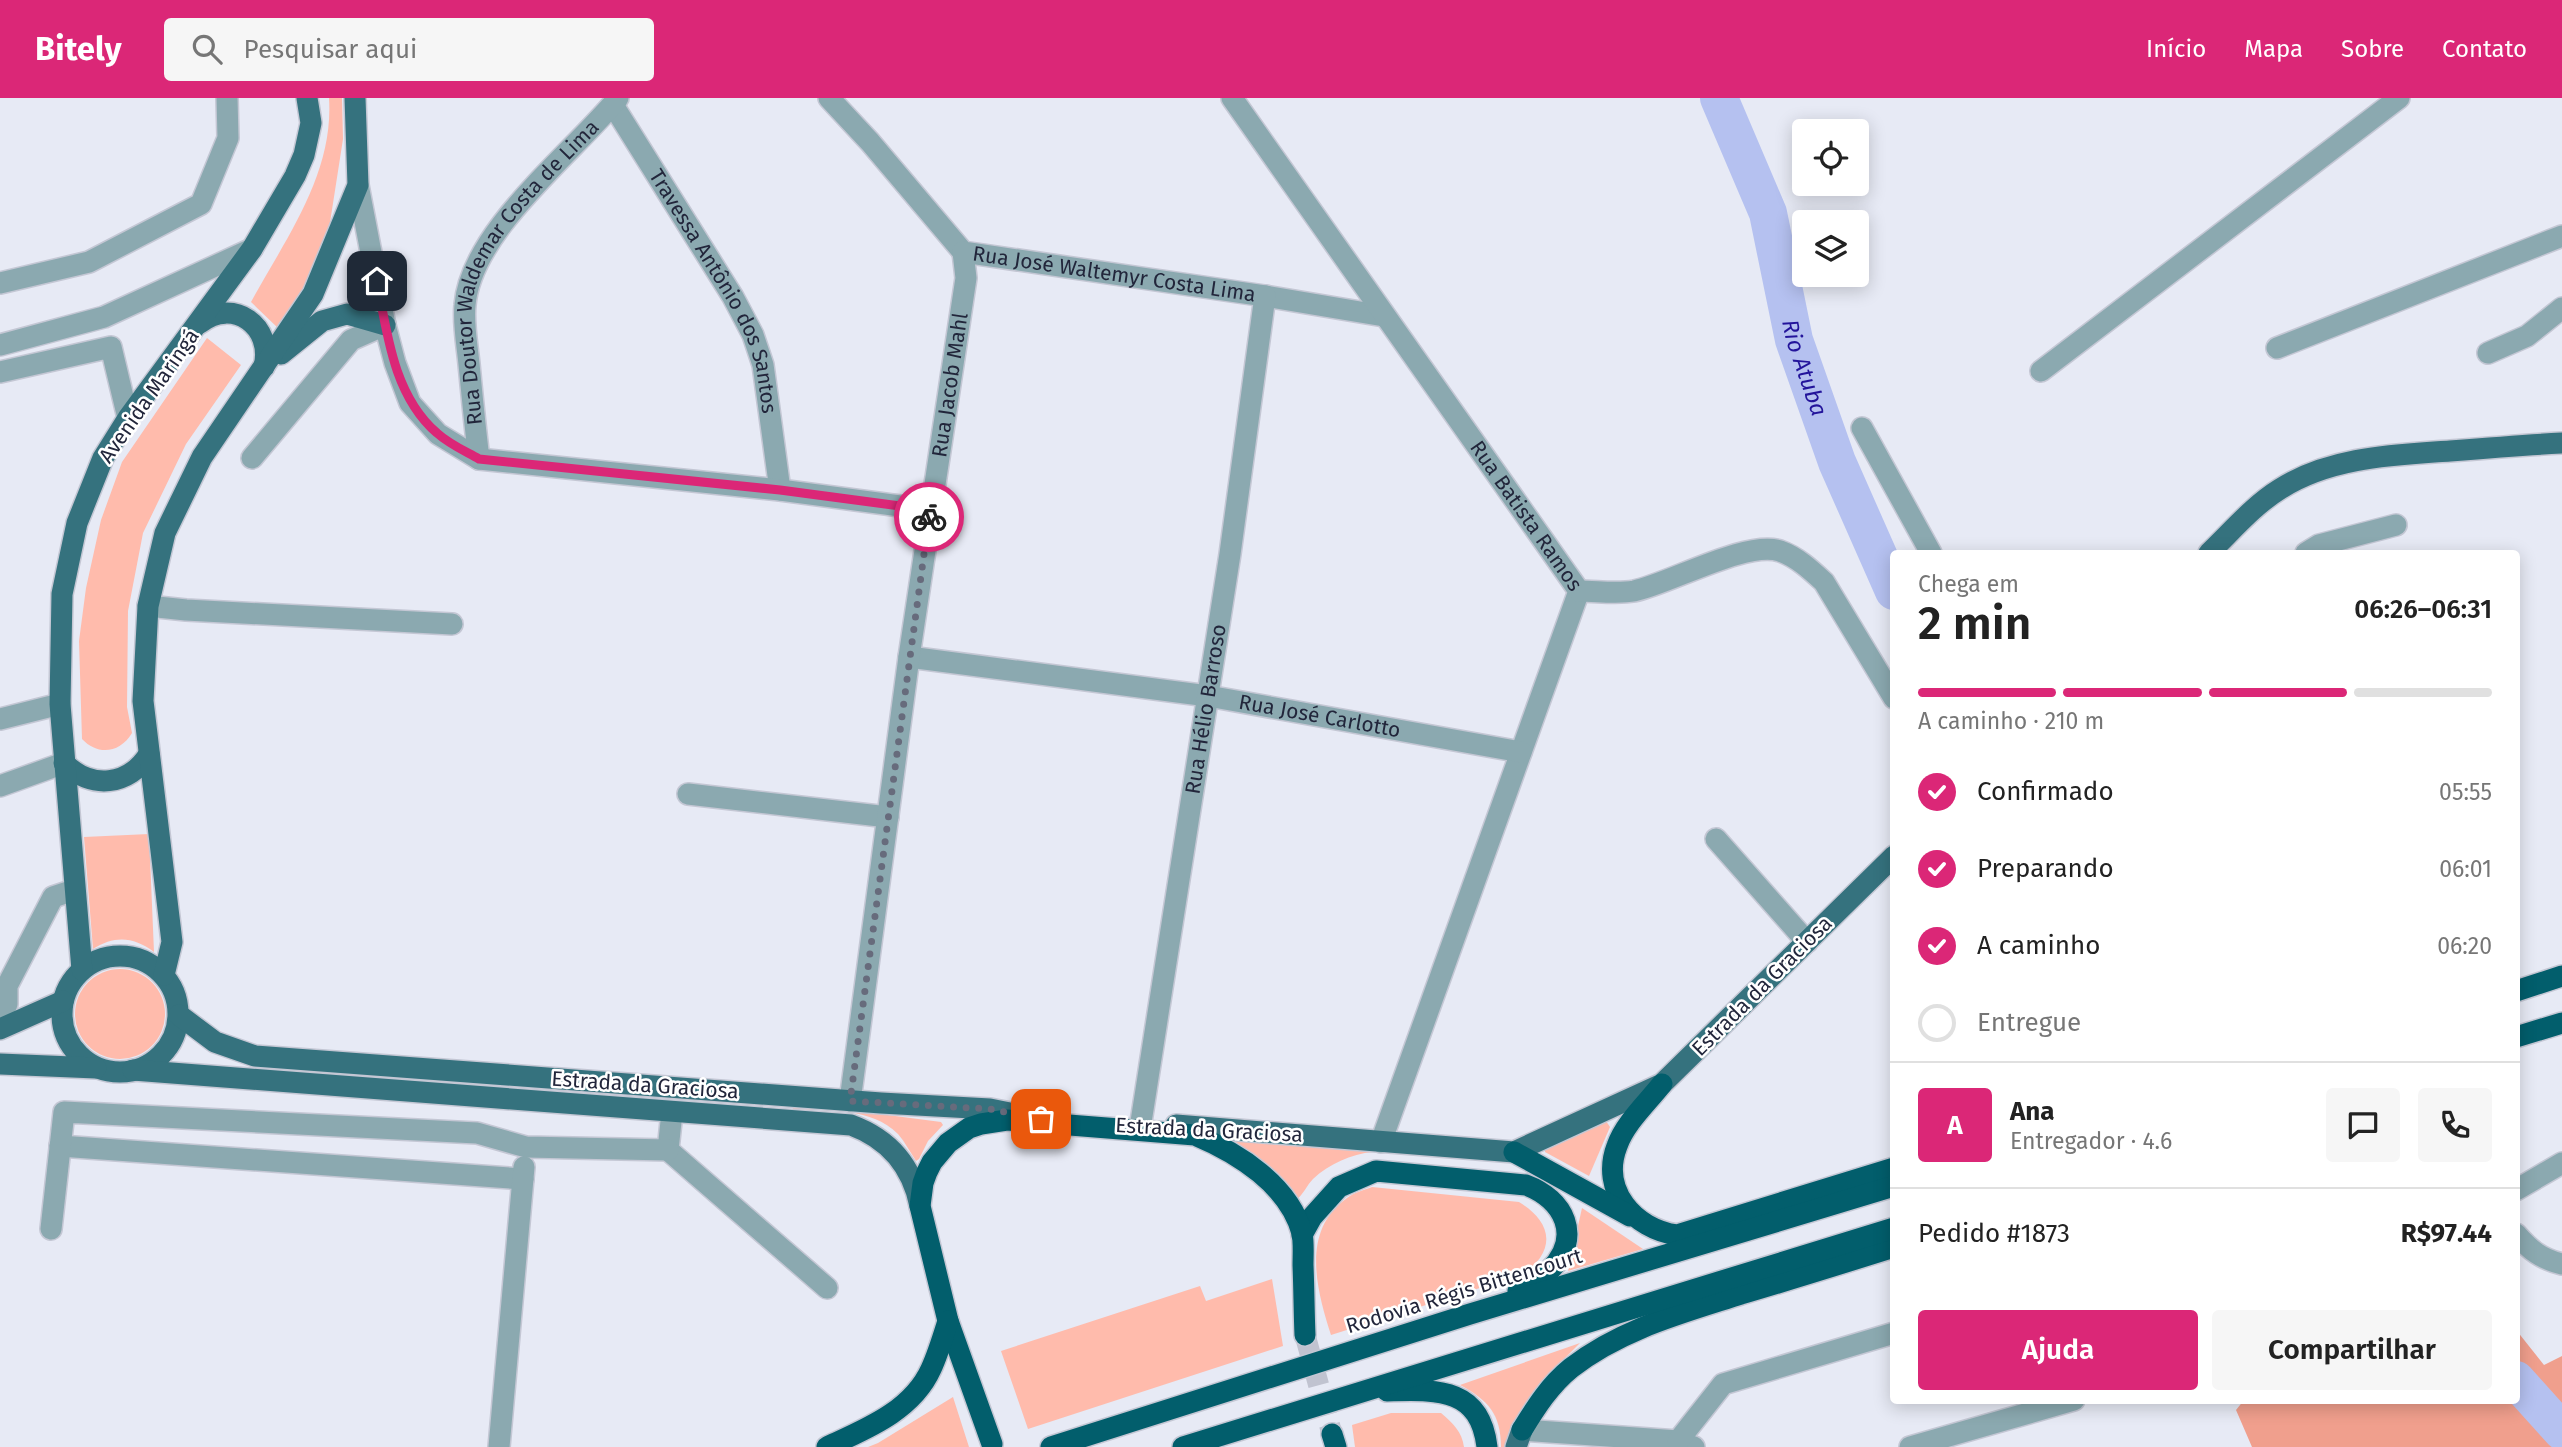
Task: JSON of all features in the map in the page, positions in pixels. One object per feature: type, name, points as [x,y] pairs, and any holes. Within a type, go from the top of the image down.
[{"type":"highway","points":[[2520,990],[2562,976]]},
{"type":"highway","points":[[2520,1036],[2562,1023]]},
{"type":"highway","points":[[1638,1221],[1620,1199],[1615,1186],[1614,1159],[1623,1134],[1662,1084]]},
{"type":"highway","points":[[992,1444],[948,1321],[920,1206],[923,1183],[932,1162],[948,1143],[969,1128],[1007,1120],[1195,1135],[1218,1144],[1255,1168],[1295,1216],[1302,1235],[1305,1335]]},
{"type":"highway","points":[[1514,1152],[1638,1221],[1663,1233],[1677,1235],[1890,1169]]},
{"type":"highway","points":[[1302,1235],[1324,1201],[1339,1187],[1376,1171],[1526,1185],[1543,1191],[1557,1204],[1565,1221],[1566,1240],[1561,1258],[1549,1272],[1530,1284],[1469,1314]]},
{"type":"highway","name":"Rodovia Régis Bittencourt","points":[[1051,1447],[1469,1314],[1890,1187]]},
{"type":"highway","points":[[1183,1447],[1890,1229]]},
{"type":"highway","points":[[1519,1438],[1535,1408],[1551,1387],[1570,1369],[1652,1322],[1890,1248]]},
{"type":"highway","points":[[827,1447],[884,1419],[908,1399],[931,1370],[948,1321]]},
{"type":"highway","points":[[1354,1394],[1433,1390],[1455,1395],[1474,1411],[1485,1432],[1487,1447]]},
{"type":"main road","name":"Avenida Maringá","points":[[82,970],[60,704],[62,594],[77,523],[103,458],[128,418],[252,249],[295,176],[304,155],[311,123],[307,98]]},
{"type":"main road","points":[[164,975],[172,942],[143,701],[148,606],[165,533],[202,457],[313,294],[358,185],[355,98]]},
{"type":"main road","points":[[200,323],[217,314],[234,314],[250,320],[260,330],[265,342],[267,356],[263,369]]},
{"type":"main road","points":[[263,369],[322,321],[347,314],[385,325]]},
{"type":"main road","points":[[2212,550],[2267,498],[2301,477],[2329,467],[2367,458],[2562,443]]},
{"type":"main road","points":[[64,764],[85,778],[113,781],[136,770],[149,754]]},
{"type":"main road","name":"Estrada da Graciosa","points":[[179,1015],[215,1042],[254,1056],[990,1109],[1067,1125],[1140,1122],[1514,1152],[1662,1084],[1890,860]]},
{"type":"main road","points":[[0,1064],[99,1068],[116,1072],[146,1066],[166,1051],[177,1028],[179,1015],[175,994],[164,975],[143,960],[117,955],[104,958],[82,970],[67,990],[62,1013],[66,1036],[79,1055],[99,1068]]},
{"type":"main road","points":[[0,1028],[63,1001]]},
{"type":"main road","name":"Estrada da Graciosa","points":[[134,1070],[850,1125],[864,1130],[889,1146],[899,1157],[913,1180],[920,1206]]},
{"type":"street","points":[[0,283],[89,262],[201,204],[228,138],[228,98]]},
{"type":"street","name":"Rua José Waltemyr Costa Lima","points":[[829,98],[870,142],[963,253],[1265,296],[1384,316]]},
{"type":"street","name":"Rua Batista Ramos","points":[[1232,98],[1579,591],[1381,1142]]},
{"type":"street","points":[[2041,370],[2399,98]]},
{"type":"street","name":"Rua Doutor Waldemar Costa de Lima","points":[[479,459],[465,330],[464,306],[468,285],[477,263],[494,236],[519,205],[616,102]]},
{"type":"street","name":"Travessa Antônio dos Santos","points":[[616,102],[753,335],[763,365],[780,490]]},
{"type":"street","points":[[358,185],[385,325],[410,403],[438,434],[479,459],[780,490],[930,510]]},
{"type":"street","points":[[2277,348],[2562,236]]},
{"type":"street","points":[[0,345],[104,317],[252,249]]},
{"type":"street","name":"Rua Jacob Mahl","points":[[850,1101],[909,657],[965,278],[963,253]]},
{"type":"street","name":"Rua Hélio Barroso","points":[[1140,1122],[1208,696],[1265,296]]},
{"type":"street","points":[[2488,354],[2527,336],[2562,308]]},
{"type":"street","points":[[104,317],[128,418]]},
{"type":"street","points":[[253,458],[351,340],[385,325]]},
{"type":"street","points":[[0,372],[111,348]]},
{"type":"street","points":[[1862,428],[1929,550]]},
{"type":"street","points":[[2311,550],[2319,545],[2396,525]]},
{"type":"street","points":[[1579,591],[1633,591],[1700,566],[1759,549],[1779,551],[1808,567],[1824,582],[1890,691]]},
{"type":"street","points":[[148,606],[452,624]]},
{"type":"street","name":"Rua José Carlotto","points":[[909,657],[1208,696],[1521,752]]},
{"type":"street","points":[[0,719],[60,704]]},
{"type":"street","points":[[0,786],[64,764]]},
{"type":"street","points":[[688,794],[888,817]]},
{"type":"street","points":[[1716,839],[1807,942]]},
{"type":"street","points":[[0,1018],[6,1004],[3,986],[53,897],[74,890]]},
{"type":"street","points":[[51,1229],[64,1112],[477,1133],[526,1147],[668,1150],[827,1288]]},
{"type":"street","points":[[668,1150],[672,1112]]},
{"type":"street","points":[[61,1146],[523,1179]]},
{"type":"street","points":[[499,1447],[526,1147]]},
{"type":"street","points":[[2520,1189],[2562,1163]]},
{"type":"street","points":[[2520,1239],[2531,1251],[2547,1260],[2562,1264]]},
{"type":"street","points":[[1519,1438],[1686,1444],[1723,1384],[1890,1334]]},
{"type":"street","points":[[1910,1447],[2060,1404]]},
{"type":"shaded area","points":[[329,98],[342,98],[343,139],[329,229],[306,292],[279,329],[251,302],[292,229],[316,179],[329,126]]},
{"type":"shaded area","points":[[207,338],[241,365],[186,444],[143,533],[128,611],[127,707],[132,733],[121,745],[102,750],[82,739],[79,641],[86,588],[101,520],[122,462]]},
{"type":"shaded area","points":[[149,834],[154,952],[139,943],[124,940],[109,941],[93,949],[84,837]]},
{"type":"shaded area","points":[[111,969],[129,969],[145,976],[158,989],[165,1005],[165,1023],[158,1039],[145,1052],[129,1059],[111,1059],[95,1052],[82,1039],[75,1023],[75,1005],[82,989],[95,976]]},
{"type":"shaded area","points":[[792,1106],[857,1111],[941,1122],[943,1125],[928,1141],[916,1161],[898,1134],[875,1119],[848,1112],[793,1109]]},
{"type":"shaded area","points":[[1606,1121],[1610,1127],[1589,1176],[1545,1152],[1545,1148]]},
{"type":"shaded area","points":[[1231,1139],[1373,1149],[1373,1152],[1349,1157],[1326,1169],[1313,1179],[1296,1200],[1262,1160]]},
{"type":"shaded area","points":[[1372,1187],[1519,1202],[1533,1212],[1543,1226],[1546,1233],[1545,1249],[1524,1274],[1331,1335],[1318,1281],[1318,1244],[1323,1227],[1332,1212],[1349,1196]]},
{"type":"shaded area","points":[[1582,1208],[1643,1249],[1568,1271]]},
{"type":"shaded area","points":[[1272,1279],[1283,1346],[1028,1429],[1001,1351],[1200,1286],[1206,1301]]},
{"type":"shaded area","points":[[2520,1335],[2544,1365],[2562,1356],[2562,1447],[2252,1447],[2236,1410],[2241,1404],[2520,1404]]},
{"type":"shaded area","points":[[1580,1343],[1548,1375],[1520,1412],[1504,1447],[1501,1447],[1499,1426],[1491,1409],[1478,1396],[1460,1385]]},
{"type":"shaded area","points":[[953,1397],[969,1447],[868,1447],[878,1443]]},
{"type":"shaded area","points":[[1391,1413],[1441,1413],[1456,1428],[1464,1447],[1355,1447],[1352,1425]]},
{"type":"waterway","name":"Rio Atuba","points":[[1719,98],[1768,213],[1794,340],[1837,462],[1890,582]]},
{"type":"waterway","name":"Rio Atuba","points":[[2520,1384],[2562,1431]]},
{"type":"tunnel","points":[[1305,1335],[1332,1434]]},
{"type":"way so far","points":[[929,517],[850,1101],[990,1109],[1041,1119]]},
{"type":"route","points":[[377,281],[395,363],[410,403],[438,434],[479,459],[780,490],[930,510],[929,517]]}]
